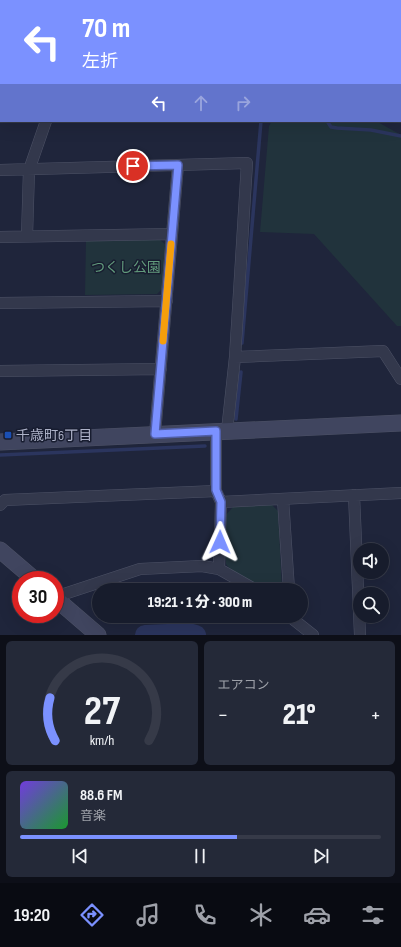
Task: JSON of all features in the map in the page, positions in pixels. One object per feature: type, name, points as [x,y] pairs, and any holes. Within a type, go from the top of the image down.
[{"type":"street","points":[[27,236],[29,170],[46,122]]},
{"type":"street","points":[[0,170],[247,163],[235,357],[222,431],[216,490],[221,502],[219,569]]},
{"type":"street","points":[[155,434],[178,165]]},
{"type":"street","points":[[0,237],[172,234]]},
{"type":"street","points":[[0,303],[167,301]]},
{"type":"street","points":[[235,357],[383,352],[401,379]]},
{"type":"street","points":[[0,371],[161,369]]},
{"type":"street","points":[[0,442],[401,423]]},
{"type":"street","points":[[0,505],[5,500],[216,490]]},
{"type":"street","points":[[221,502],[401,493]]},
{"type":"street","points":[[354,495],[360,635]]},
{"type":"street","points":[[284,499],[289,583]]},
{"type":"street","points":[[0,550],[24,571]]},
{"type":"street","points":[[64,594],[140,569],[202,566],[219,569],[244,583]]},
{"type":"street","points":[[64,605],[96,633]]},
{"type":"street","points":[[298,623],[313,635]]},
{"type":"green space","points":[[271,122],[378,122],[401,135],[401,326],[397,326],[314,234],[260,232],[269,126]]},
{"type":"green space","name":"つくし公園","points":[[159,239],[167,246],[162,289],[157,294],[85,295],[86,241]]},
{"type":"green space","points":[[272,505],[278,511],[282,583],[254,583],[232,571],[226,564],[224,517],[233,507]]},
{"type":"waterway","points":[[242,343],[261,122]]},
{"type":"waterway","points":[[328,122],[331,127],[371,130],[401,136]]},
{"type":"waterway","points":[[236,419],[241,372]]},
{"type":"waterway","points":[[0,455],[205,446]]},
{"type":"waterway","points":[[145,635],[189,633],[196,635]]},
{"type":"slow traffic","points":[[163,341],[171,244]]},
{"type":"place","name":"千歳町6丁目","points":[[8,435]]},
{"type":"route","points":[[133,166],[178,165],[155,434],[216,431],[216,490],[221,502],[220,542]]}]
